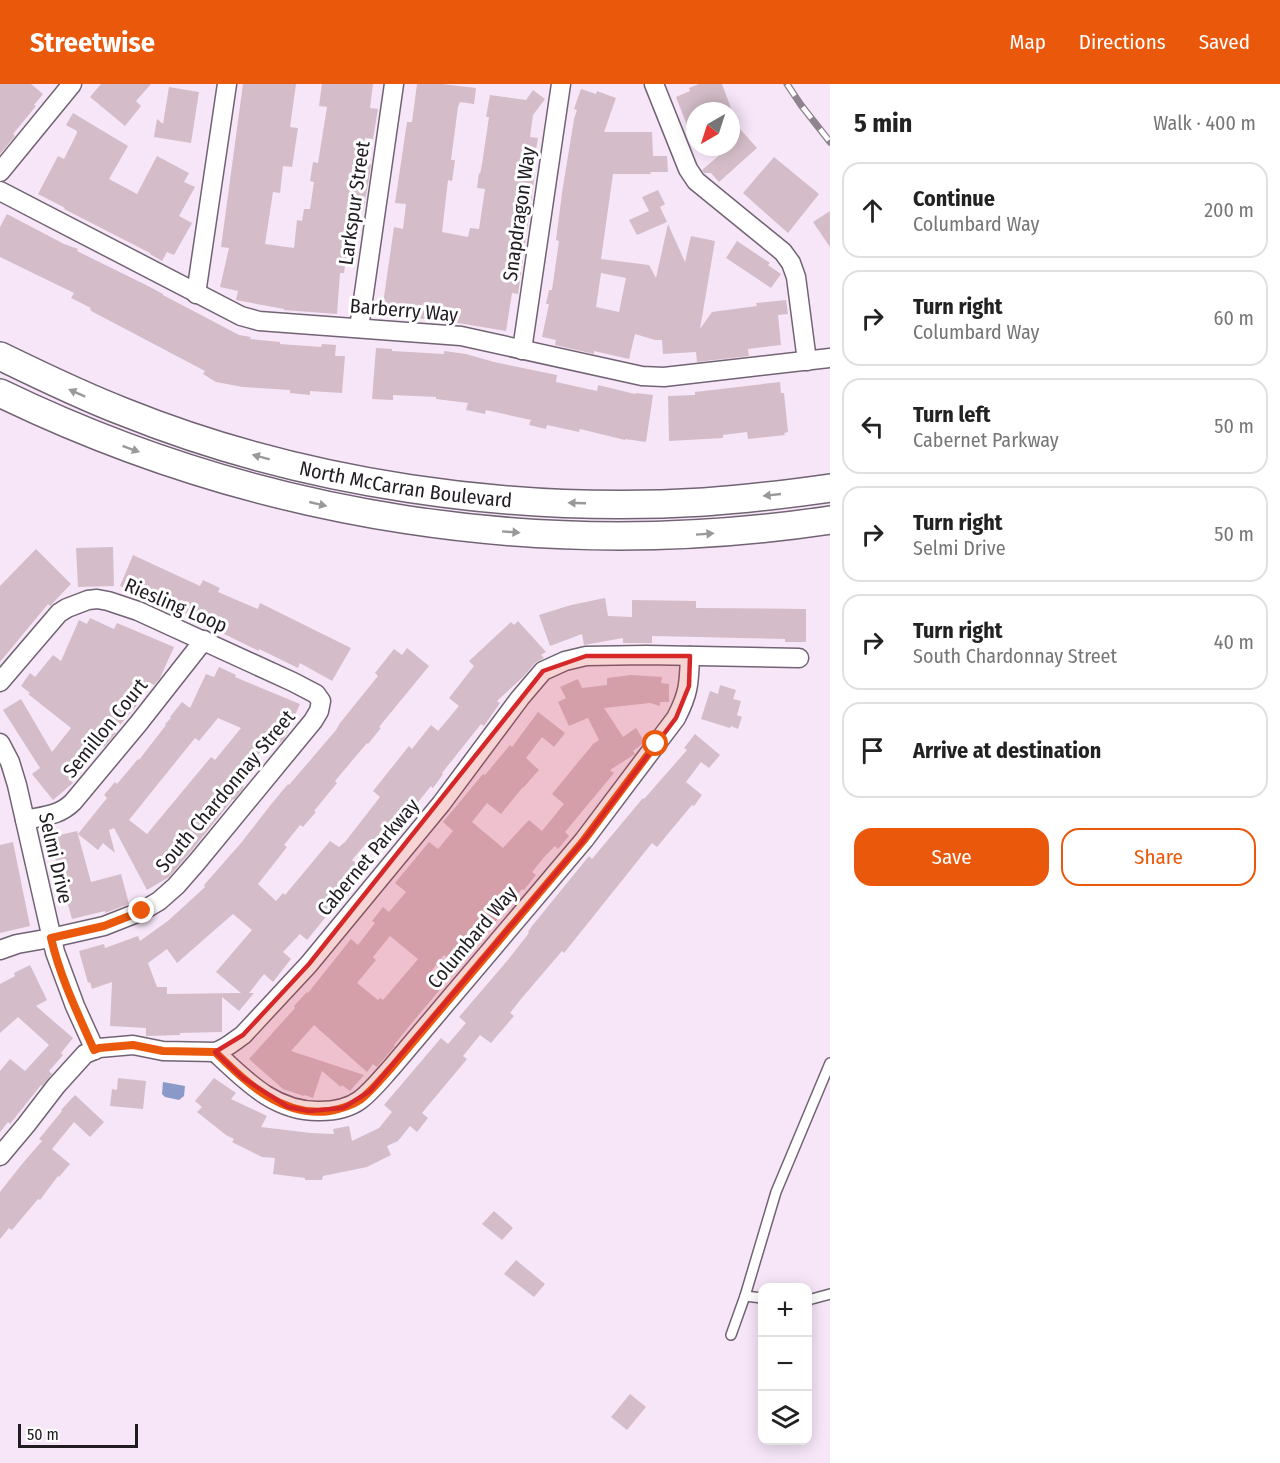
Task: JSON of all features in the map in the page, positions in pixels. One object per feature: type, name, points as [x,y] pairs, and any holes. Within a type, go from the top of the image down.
[{"type":"main road","name":"North McCarran Boulevard","points":[[0,356],[75,392],[181,433],[297,466],[409,488],[537,502],[626,505],[704,502],[830,488]]},
{"type":"main road","name":"North McCarran Boulevard","points":[[0,393],[91,434],[205,474],[274,494],[394,519],[497,531],[614,537],[688,535],[830,520]]},
{"type":"street","points":[[0,172],[72,84]]},
{"type":"street","points":[[196,294],[227,84]]},
{"type":"street","name":"Larkspur Street","points":[[359,328],[394,84]]},
{"type":"street","name":"Snapdragon Way","points":[[522,350],[561,84]]},
{"type":"street","points":[[654,84],[688,169],[696,181],[783,252],[791,263],[796,277],[807,361]]},
{"type":"street","name":"Barberry Way","points":[[0,191],[196,294],[241,316],[259,321],[461,336],[642,376],[664,377],[830,358]]},
{"type":"street","name":"Riesling Loop","points":[[0,682],[59,613],[88,600],[97,599],[138,611],[204,640],[293,682],[316,694],[321,701]]},
{"type":"street","name":"Semillon Court","points":[[24,820],[58,812],[73,802],[204,640]]},
{"type":"street","name":"Cabernet Parkway","points":[[215,1052],[243,1035],[309,964],[441,804],[520,698],[543,671],[565,661],[586,656],[799,658]]},
{"type":"street","name":"Columbard Way","points":[[215,1052],[260,1092],[288,1107],[326,1111],[343,1108],[359,1101],[392,1067],[584,840],[676,718],[689,686],[690,656]]},
{"type":"street","name":"South Chardonnay Street","points":[[0,950],[17,944],[104,926],[151,906],[176,886],[313,722],[321,701]]},
{"type":"street","name":"Selmi Drive","points":[[0,743],[10,762],[55,952],[65,982],[94,1050]]},
{"type":"street","points":[[0,1156],[85,1054],[99,1048],[133,1045],[163,1051],[215,1052]]},
{"type":"lane","points":[[731,1335],[776,1192],[830,1063]]},
{"type":"lane","points":[[812,1299],[830,1294]]},
{"type":"lane","points":[[745,1296],[758,1298]]},
{"type":"highlighted area","points":[[586,656],[690,656],[689,686],[676,718],[584,840],[370,1091],[343,1108],[309,1111],[288,1107],[243,1078],[215,1052],[243,1035],[309,964],[543,671]]},
{"type":"water","points":[[163,1082],[185,1086],[184,1096],[179,1100],[165,1097],[162,1094]]},
{"type":"building","points":[[0,84],[31,84],[43,94],[0,154]]},
{"type":"building","points":[[101,84],[151,84],[136,101],[141,106],[125,126],[90,97]]},
{"type":"building","points":[[243,84],[296,84],[290,127],[298,128],[292,167],[283,166],[280,193],[273,192],[265,244],[294,248],[297,220],[302,221],[304,209],[310,209],[314,182],[310,181],[313,162],[318,163],[327,107],[319,106],[322,84],[373,84],[370,108],[378,109],[373,139],[365,138],[361,163],[371,164],[369,179],[363,212],[353,210],[344,273],[340,273],[337,314],[284,310],[236,300],[238,291],[220,287],[229,248],[221,247]]},
{"type":"building","points":[[417,84],[476,88],[474,104],[460,102],[458,107],[451,160],[455,160],[452,181],[448,180],[442,232],[468,237],[470,228],[479,229],[485,189],[477,188],[489,117],[486,117],[490,95],[526,100],[533,90],[545,99],[533,115],[530,137],[538,138],[532,173],[535,174],[518,294],[512,293],[506,331],[434,319],[395,316],[396,312],[382,311],[394,227],[403,229],[406,204],[395,203],[407,122],[412,122]]},
{"type":"building","points":[[699,84],[722,84],[729,102],[686,102],[686,123],[676,97],[690,91],[689,88]]},
{"type":"building","points":[[169,87],[199,92],[191,143],[154,137],[157,119],[163,124]]},
{"type":"building","points":[[581,89],[596,94],[597,91],[616,98],[604,132],[652,132],[653,156],[667,156],[668,172],[613,174],[601,259],[649,265],[656,278],[668,224],[685,262],[691,236],[715,241],[700,329],[712,312],[757,306],[756,303],[786,300],[788,314],[778,315],[781,345],[748,349],[749,356],[697,362],[696,352],[663,354],[662,340],[635,334],[629,359],[555,345],[556,340],[542,337],[549,304],[546,304],[549,290],[552,290],[559,241],[556,240],[562,193],[577,110],[574,109]],"holes":[[[601,273],[626,278],[619,312],[596,307]]]},
{"type":"building","points":[[73,113],[128,146],[109,179],[137,194],[157,156],[189,173],[184,182],[195,187],[179,216],[192,223],[174,255],[167,252],[162,261],[38,194],[58,156],[64,159],[77,133],[66,125]]},
{"type":"building","points":[[740,129],[757,148],[719,182],[711,173],[704,173],[702,170],[718,156],[740,156]]},
{"type":"building","points":[[774,157],[819,194],[788,233],[743,193]]},
{"type":"building","points":[[658,190],[665,204],[660,207],[667,222],[637,235],[629,220],[649,211],[642,197]]},
{"type":"building","points":[[830,211],[830,247],[813,222]]},
{"type":"building","points":[[7,214],[78,249],[77,251],[239,335],[251,337],[250,339],[280,342],[280,344],[321,347],[322,344],[336,345],[335,356],[345,356],[342,393],[310,391],[310,395],[290,393],[290,390],[243,387],[216,382],[203,374],[205,371],[93,312],[91,308],[71,298],[74,293],[0,257],[0,227]]},
{"type":"building","points":[[737,241],[770,263],[768,265],[781,274],[771,288],[726,258]]},
{"type":"building","points":[[376,348],[392,349],[392,351],[444,354],[444,351],[466,354],[557,375],[556,382],[597,391],[598,385],[635,394],[653,395],[646,442],[625,440],[580,429],[579,432],[547,425],[546,429],[529,425],[531,420],[486,410],[485,414],[466,410],[468,403],[436,399],[436,397],[393,395],[393,400],[372,399]]},
{"type":"building","points":[[780,382],[781,393],[784,393],[788,432],[784,433],[785,435],[748,439],[747,432],[723,435],[723,438],[669,441],[668,396],[695,395],[695,392]]},
{"type":"building","points":[[113,547],[114,586],[78,587],[76,548]]},
{"type":"building","points":[[36,549],[71,584],[50,606],[48,604],[0,662],[0,586]]},
{"type":"building","points":[[133,555],[200,586],[203,580],[220,588],[218,592],[258,609],[260,603],[351,648],[332,681],[300,663],[298,668],[187,616],[188,614],[120,586]]},
{"type":"building","points":[[605,598],[608,616],[632,617],[632,600],[696,601],[696,608],[806,609],[806,642],[785,642],[785,639],[652,636],[652,643],[623,643],[623,638],[584,645],[582,634],[550,646],[539,615]]},
{"type":"building","points":[[90,618],[114,629],[117,623],[174,647],[160,678],[154,685],[148,682],[133,701],[137,705],[114,732],[116,733],[104,747],[100,743],[71,781],[73,783],[53,800],[32,774],[40,768],[3,710],[21,699],[52,752],[71,728],[21,686],[30,673],[35,677],[53,655],[61,661],[79,620],[87,624]]},
{"type":"building","points":[[518,621],[546,652],[541,655],[544,658],[535,663],[497,701],[500,703],[484,726],[481,724],[433,788],[431,786],[405,818],[403,816],[377,849],[368,841],[352,860],[364,870],[307,940],[300,934],[283,952],[291,959],[273,982],[264,974],[249,993],[254,993],[239,1011],[222,997],[222,1032],[146,1036],[146,1028],[110,1026],[112,982],[92,989],[90,982],[88,983],[79,951],[104,944],[105,948],[138,936],[140,941],[169,920],[205,887],[204,885],[288,784],[336,730],[378,676],[375,673],[394,649],[402,655],[407,648],[429,666],[379,727],[381,728],[368,744],[335,781],[337,783],[314,811],[316,812],[303,827],[300,825],[284,845],[287,847],[258,884],[276,901],[283,893],[285,895],[330,841],[339,847],[345,842],[380,797],[373,791],[409,746],[412,749],[431,725],[438,731],[459,706],[449,698],[474,666],[469,661],[511,622],[514,625]],"holes":[[[233,914],[252,930],[216,972],[241,993],[167,994],[167,987],[157,987],[148,963],[167,949],[177,963]]]},
{"type":"building","points":[[219,667],[236,675],[235,677],[300,704],[284,739],[280,743],[271,739],[257,756],[259,758],[239,783],[244,787],[234,800],[169,877],[147,890],[114,828],[109,830],[115,853],[103,843],[98,850],[78,834],[107,798],[104,795],[139,760],[182,702],[190,708],[206,674],[214,677]],"holes":[[[218,718],[241,728],[215,760],[211,757],[147,834],[129,820],[195,738],[199,741]]]},
{"type":"building","points":[[631,675],[662,677],[661,683],[669,684],[669,702],[660,702],[660,706],[650,703],[604,708],[623,737],[636,728],[644,741],[633,751],[635,754],[610,770],[614,773],[565,832],[569,836],[558,849],[555,846],[545,856],[532,872],[536,875],[472,950],[470,948],[456,965],[444,955],[429,974],[443,986],[377,1067],[373,1064],[367,1072],[314,1025],[291,1051],[364,1075],[350,1091],[342,1085],[341,1087],[322,1071],[313,1098],[283,1089],[249,1059],[308,993],[351,939],[358,945],[375,923],[372,921],[383,907],[389,912],[406,892],[395,883],[429,842],[438,849],[453,831],[443,822],[483,774],[485,775],[510,745],[512,747],[538,712],[565,733],[554,747],[542,737],[526,758],[539,770],[501,814],[487,803],[472,822],[503,848],[529,820],[542,831],[564,804],[552,794],[593,744],[599,740],[588,718],[569,726],[558,702],[566,698],[560,687],[578,679],[582,688],[607,685],[607,678]],"holes":[[[390,936],[418,959],[383,1000],[380,998],[378,1000],[357,983],[376,960],[373,957]]]},
{"type":"building","points":[[720,685],[736,690],[733,699],[741,701],[737,715],[742,717],[738,729],[701,719],[710,691],[718,694]]},
{"type":"building","points":[[695,734],[720,755],[709,768],[701,762],[686,782],[702,795],[657,847],[652,843],[564,953],[562,951],[521,999],[510,1013],[514,1016],[491,1043],[480,1035],[463,1056],[467,1059],[422,1113],[428,1118],[417,1132],[410,1126],[398,1141],[387,1146],[391,1155],[367,1167],[323,1176],[322,1180],[305,1180],[305,1178],[273,1174],[275,1158],[262,1157],[232,1142],[234,1139],[197,1112],[202,1107],[195,1101],[214,1078],[236,1093],[231,1099],[267,1116],[261,1127],[334,1134],[333,1129],[349,1126],[352,1141],[379,1128],[392,1112],[384,1105],[441,1038],[448,1044],[466,1023],[459,1017],[507,961],[532,926],[589,856],[592,859],[687,750],[684,748]]},
{"type":"building","points":[[77,831],[91,882],[121,874],[129,904],[105,913],[105,911],[72,919],[51,837]]},
{"type":"building","points":[[13,842],[30,926],[0,933],[0,845]]},
{"type":"building","points":[[30,965],[47,1000],[36,1006],[73,1038],[61,1053],[63,1055],[49,1071],[52,1074],[10,1124],[8,1122],[0,1132],[0,1071],[10,1059],[25,1071],[49,1045],[18,1017],[0,1033],[0,984],[15,976],[14,973]]},
{"type":"building","points":[[118,1078],[146,1081],[143,1109],[110,1106],[112,1089],[117,1090]]},
{"type":"building","points":[[75,1095],[104,1122],[90,1137],[74,1122],[52,1149],[70,1164],[12,1230],[9,1228],[0,1239],[0,1192],[42,1141],[39,1139]]},
{"type":"building","points":[[494,1211],[513,1228],[502,1240],[482,1224]]},
{"type":"building","points":[[516,1260],[545,1284],[534,1297],[504,1274]]},
{"type":"building","points":[[630,1394],[646,1407],[627,1430],[611,1417]]},
{"type":"railway","points":[[787,84],[830,142]]},
{"type":"route","points":[[142,911],[104,926],[51,938],[65,982],[94,1050],[133,1045],[163,1051],[215,1052],[260,1092],[288,1107],[309,1111],[343,1108],[359,1101],[392,1067],[584,840],[656,744]]}]
